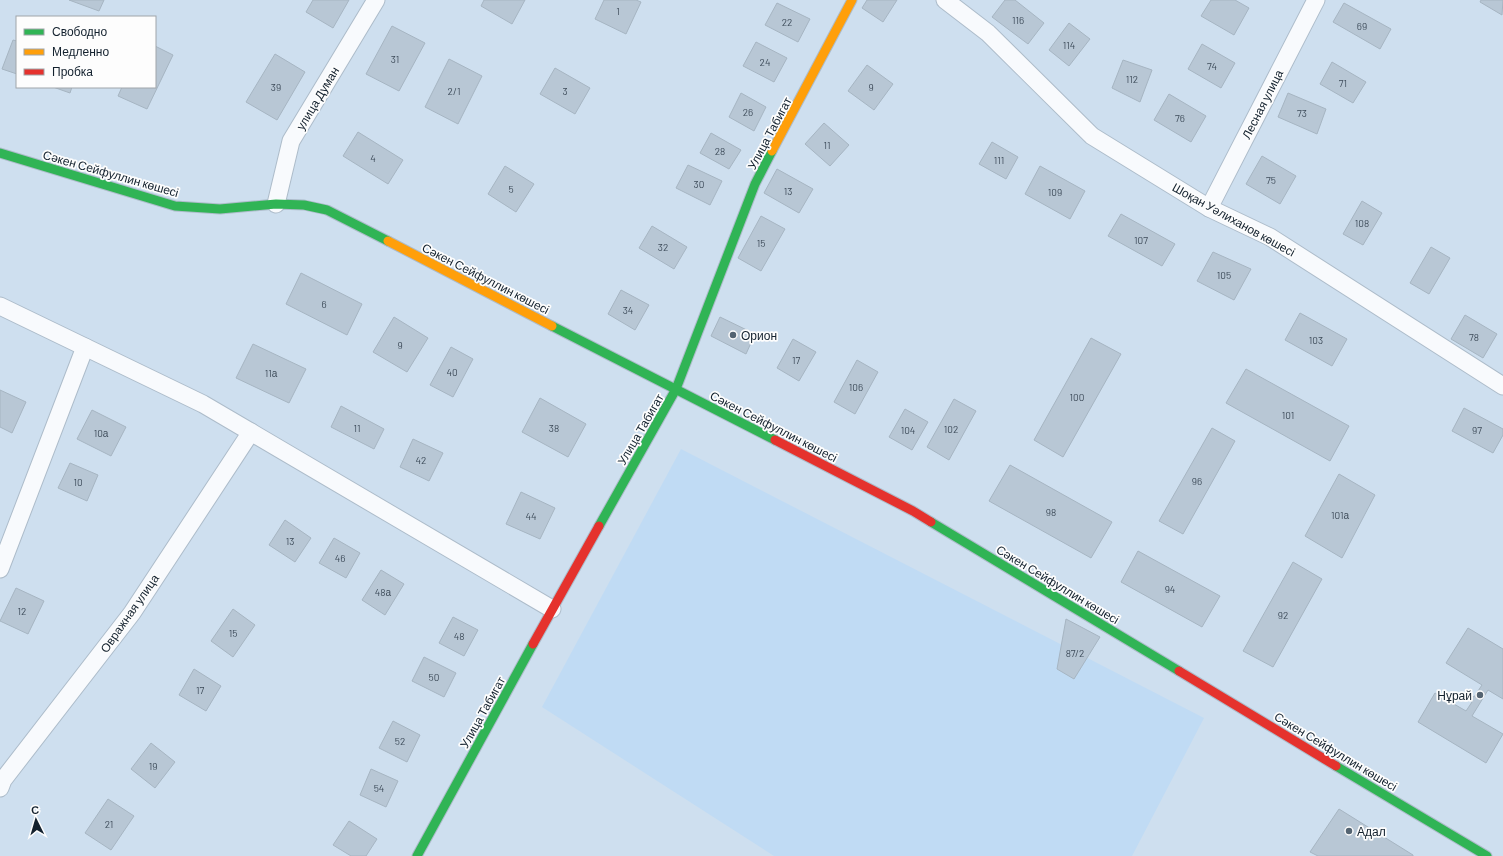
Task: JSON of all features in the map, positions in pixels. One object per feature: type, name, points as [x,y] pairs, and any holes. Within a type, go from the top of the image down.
[{"type":"street","name":"улица Думан","points":[[276,204],[291,141],[376,0]]},
{"type":"street","name":"Улица Табигат","points":[[417,856],[552,608],[676,389],[755,184],[852,0]]},
{"type":"street","name":"Шоқан Уәлиханов көшесі","points":[[945,0],[988,33],[1092,136],[1209,208],[1270,237],[1503,386]]},
{"type":"street","name":"Лесная улица","points":[[1209,208],[1316,0]]},
{"type":"street","name":"Сәкен Сейфуллин көшесі","points":[[0,153],[175,206],[220,210],[276,204],[304,205],[326,210],[913,511],[1488,856]]},
{"type":"street","points":[[0,306],[204,404],[552,608]]},
{"type":"street","points":[[0,569],[85,347]]},
{"type":"street","name":"Овражная улица","points":[[0,788],[3,780],[132,613],[251,432]]},
{"type":"shaded area","points":[[681,449],[1204,718],[1132,856],[774,856],[542,707]]},
{"type":"building","points":[[69,0],[104,0],[99,11]]},
{"type":"building","points":[[313,0],[349,0],[333,28],[306,12]]},
{"type":"building","points":[[484,0],[525,0],[512,24],[481,6]]},
{"type":"building","points":[[604,0],[636,0],[641,2],[626,34],[595,19]]},
{"type":"building","points":[[867,0],[897,0],[883,22],[862,8]]},
{"type":"building","points":[[1005,0],[1015,0],[1044,23],[1028,44],[992,17]]},
{"type":"building","points":[[1211,0],[1235,0],[1249,8],[1234,35],[1201,16]]},
{"type":"building","points":[[1481,0],[1503,0],[1502,15],[1480,2]]},
{"type":"building","points":[[777,3],[810,19],[798,42],[765,25]]},
{"type":"building","points":[[1344,3],[1391,29],[1380,49],[1333,22]]},
{"type":"building","points":[[1069,23],[1090,39],[1069,66],[1049,50]]},
{"type":"building","points":[[392,26],[425,43],[399,91],[366,74]]},
{"type":"building","points":[[13,40],[16,41],[16,74],[2,69]]},
{"type":"building","points":[[756,42],[787,58],[774,82],[743,66]]},
{"type":"building","points":[[1202,44],[1235,63],[1221,88],[1188,69]]},
{"type":"building","points":[[156,46],[173,55],[147,109],[118,96],[122,88],[156,88]]},
{"type":"building","points":[[275,54],[305,72],[277,120],[246,102]]},
{"type":"building","points":[[449,59],[482,76],[458,124],[425,107]]},
{"type":"building","points":[[1123,60],[1152,70],[1140,102],[1112,88]]},
{"type":"building","points":[[1332,62],[1366,82],[1353,103],[1320,84]]},
{"type":"building","points":[[867,65],[893,84],[874,110],[848,91]]},
{"type":"building","points":[[555,68],[590,88],[575,114],[540,94]]},
{"type":"building","points":[[56,88],[72,88],[70,93]]},
{"type":"building","points":[[741,93],[766,107],[754,131],[729,117]]},
{"type":"building","points":[[1288,93],[1326,109],[1317,134],[1278,117]]},
{"type":"building","points":[[1169,94],[1206,116],[1191,142],[1154,120]]},
{"type":"building","points":[[824,123],[849,145],[830,166],[805,144]]},
{"type":"building","points":[[358,132],[403,160],[388,184],[343,156]]},
{"type":"building","points":[[711,133],[741,150],[729,169],[700,153]]},
{"type":"building","points":[[992,142],[1018,157],[1006,179],[979,164]]},
{"type":"building","points":[[1262,156],[1296,176],[1280,204],[1246,184]]},
{"type":"building","points":[[688,165],[722,181],[710,205],[676,188]]},
{"type":"building","points":[[505,166],[534,184],[516,212],[488,194]]},
{"type":"building","points":[[1040,166],[1085,191],[1070,219],[1025,194]]},
{"type":"building","points":[[777,169],[813,189],[799,213],[764,193]]},
{"type":"building","points":[[1362,201],[1382,213],[1363,245],[1343,234]]},
{"type":"building","points":[[1121,214],[1175,244],[1162,266],[1108,236]]},
{"type":"building","points":[[761,216],[785,229],[761,271],[738,258]]},
{"type":"building","points":[[652,226],[687,247],[674,269],[639,248]]},
{"type":"building","points":[[1431,247],[1450,258],[1429,294],[1410,283]]},
{"type":"building","points":[[1213,252],[1251,269],[1234,300],[1197,281]]},
{"type":"building","points":[[301,273],[362,304],[347,335],[286,304]]},
{"type":"building","points":[[621,290],[649,305],[635,330],[608,314]]},
{"type":"building","points":[[1300,313],[1347,339],[1332,366],[1285,340]]},
{"type":"building","points":[[1465,315],[1497,334],[1483,358],[1451,339]]},
{"type":"building","points":[[394,317],[428,338],[407,372],[373,352]]},
{"type":"building","name":"Орион","points":[[720,317],[755,334],[746,354],[711,336]]},
{"type":"building","points":[[1091,338],[1121,354],[1063,457],[1034,440]]},
{"type":"building","points":[[793,339],[816,352],[799,381],[777,368]]},
{"type":"building","points":[[253,344],[306,369],[289,403],[236,378]]},
{"type":"building","points":[[451,347],[473,359],[453,397],[430,385]]},
{"type":"building","points":[[857,360],[878,372],[855,414],[834,402]]},
{"type":"building","points":[[1246,369],[1349,426],[1330,461],[1226,403]]},
{"type":"building","points":[[0,390],[26,402],[12,433],[0,427]]},
{"type":"building","points":[[540,398],[586,424],[568,457],[522,432]]},
{"type":"building","points":[[954,399],[976,411],[949,460],[927,447]]},
{"type":"building","points":[[341,406],[384,429],[374,449],[331,427]]},
{"type":"building","points":[[1464,408],[1503,429],[1503,435],[1493,453],[1452,431]]},
{"type":"building","points":[[905,409],[928,422],[912,450],[889,437]]},
{"type":"building","points":[[92,410],[126,427],[111,456],[77,439]]},
{"type":"building","points":[[1212,428],[1235,441],[1183,534],[1159,521]]},
{"type":"building","points":[[413,439],[443,453],[429,481],[400,467]]},
{"type":"building","points":[[70,463],[98,475],[87,501],[58,488]]},
{"type":"building","points":[[1010,465],[1112,522],[1091,558],[989,501]]},
{"type":"building","points":[[1339,474],[1375,495],[1342,558],[1305,536]]},
{"type":"building","points":[[521,492],[555,508],[540,539],[506,524]]},
{"type":"building","points":[[285,520],[311,538],[295,562],[269,545]]},
{"type":"building","points":[[334,538],[360,553],[346,578],[319,563]]},
{"type":"building","points":[[1138,551],[1220,596],[1202,627],[1121,582]]},
{"type":"building","points":[[1293,562],[1322,579],[1273,667],[1243,651]]},
{"type":"building","points":[[381,570],[404,584],[385,615],[362,600]]},
{"type":"building","points":[[16,588],[44,601],[28,634],[0,621]]},
{"type":"building","points":[[233,609],[255,625],[233,657],[211,641]]},
{"type":"building","points":[[453,617],[478,630],[464,656],[439,643]]},
{"type":"building","points":[[1066,619],[1100,637],[1074,679],[1057,669]]},
{"type":"building","name":"Нұрай","points":[[1468,628],[1503,649],[1503,699],[1488,690],[1472,716],[1503,734],[1486,763],[1418,722],[1435,693],[1466,711],[1472,702],[1462,696],[1465,692],[1474,697],[1482,685],[1446,663]]},
{"type":"building","points":[[424,657],[456,673],[444,697],[412,681]]},
{"type":"building","points":[[194,669],[221,686],[206,711],[179,695]]},
{"type":"building","points":[[393,721],[420,735],[407,762],[379,748]]},
{"type":"building","points":[[151,743],[175,762],[155,788],[131,769]]},
{"type":"building","points":[[371,769],[398,781],[386,807],[360,795]]},
{"type":"building","points":[[108,799],[134,816],[111,850],[85,833]]},
{"type":"building","name":"Адал","points":[[1339,809],[1413,856],[1318,856],[1310,852]]},
{"type":"building","points":[[349,821],[377,839],[366,856],[351,856],[333,845]]},
{"type":"traffic: fast","points":[[599,526],[676,389],[755,184],[772,151]]},
{"type":"traffic: fast","points":[[0,153],[175,206],[220,209],[276,204],[304,205],[327,210],[388,241]]},
{"type":"traffic: fast","points":[[552,326],[775,440]]},
{"type":"traffic: fast","points":[[931,522],[1179,671]]},
{"type":"traffic: fast","points":[[417,856],[533,644]]},
{"type":"traffic: fast","points":[[1336,766],[1487,856]]},
{"type":"traffic: slow","points":[[772,151],[852,0]]},
{"type":"traffic: slow","points":[[388,241],[552,326]]},
{"type":"traffic: jam","points":[[775,440],[913,511],[931,522]]},
{"type":"traffic: jam","points":[[533,644],[599,526]]},
{"type":"traffic: jam","points":[[1179,671],[1336,766]]},
{"type":"place","name":"Орион","points":[[733,335]]},
{"type":"place","name":"Нұрай","points":[[1480,695]]},
{"type":"place","name":"Адал","points":[[1349,831]]}]
